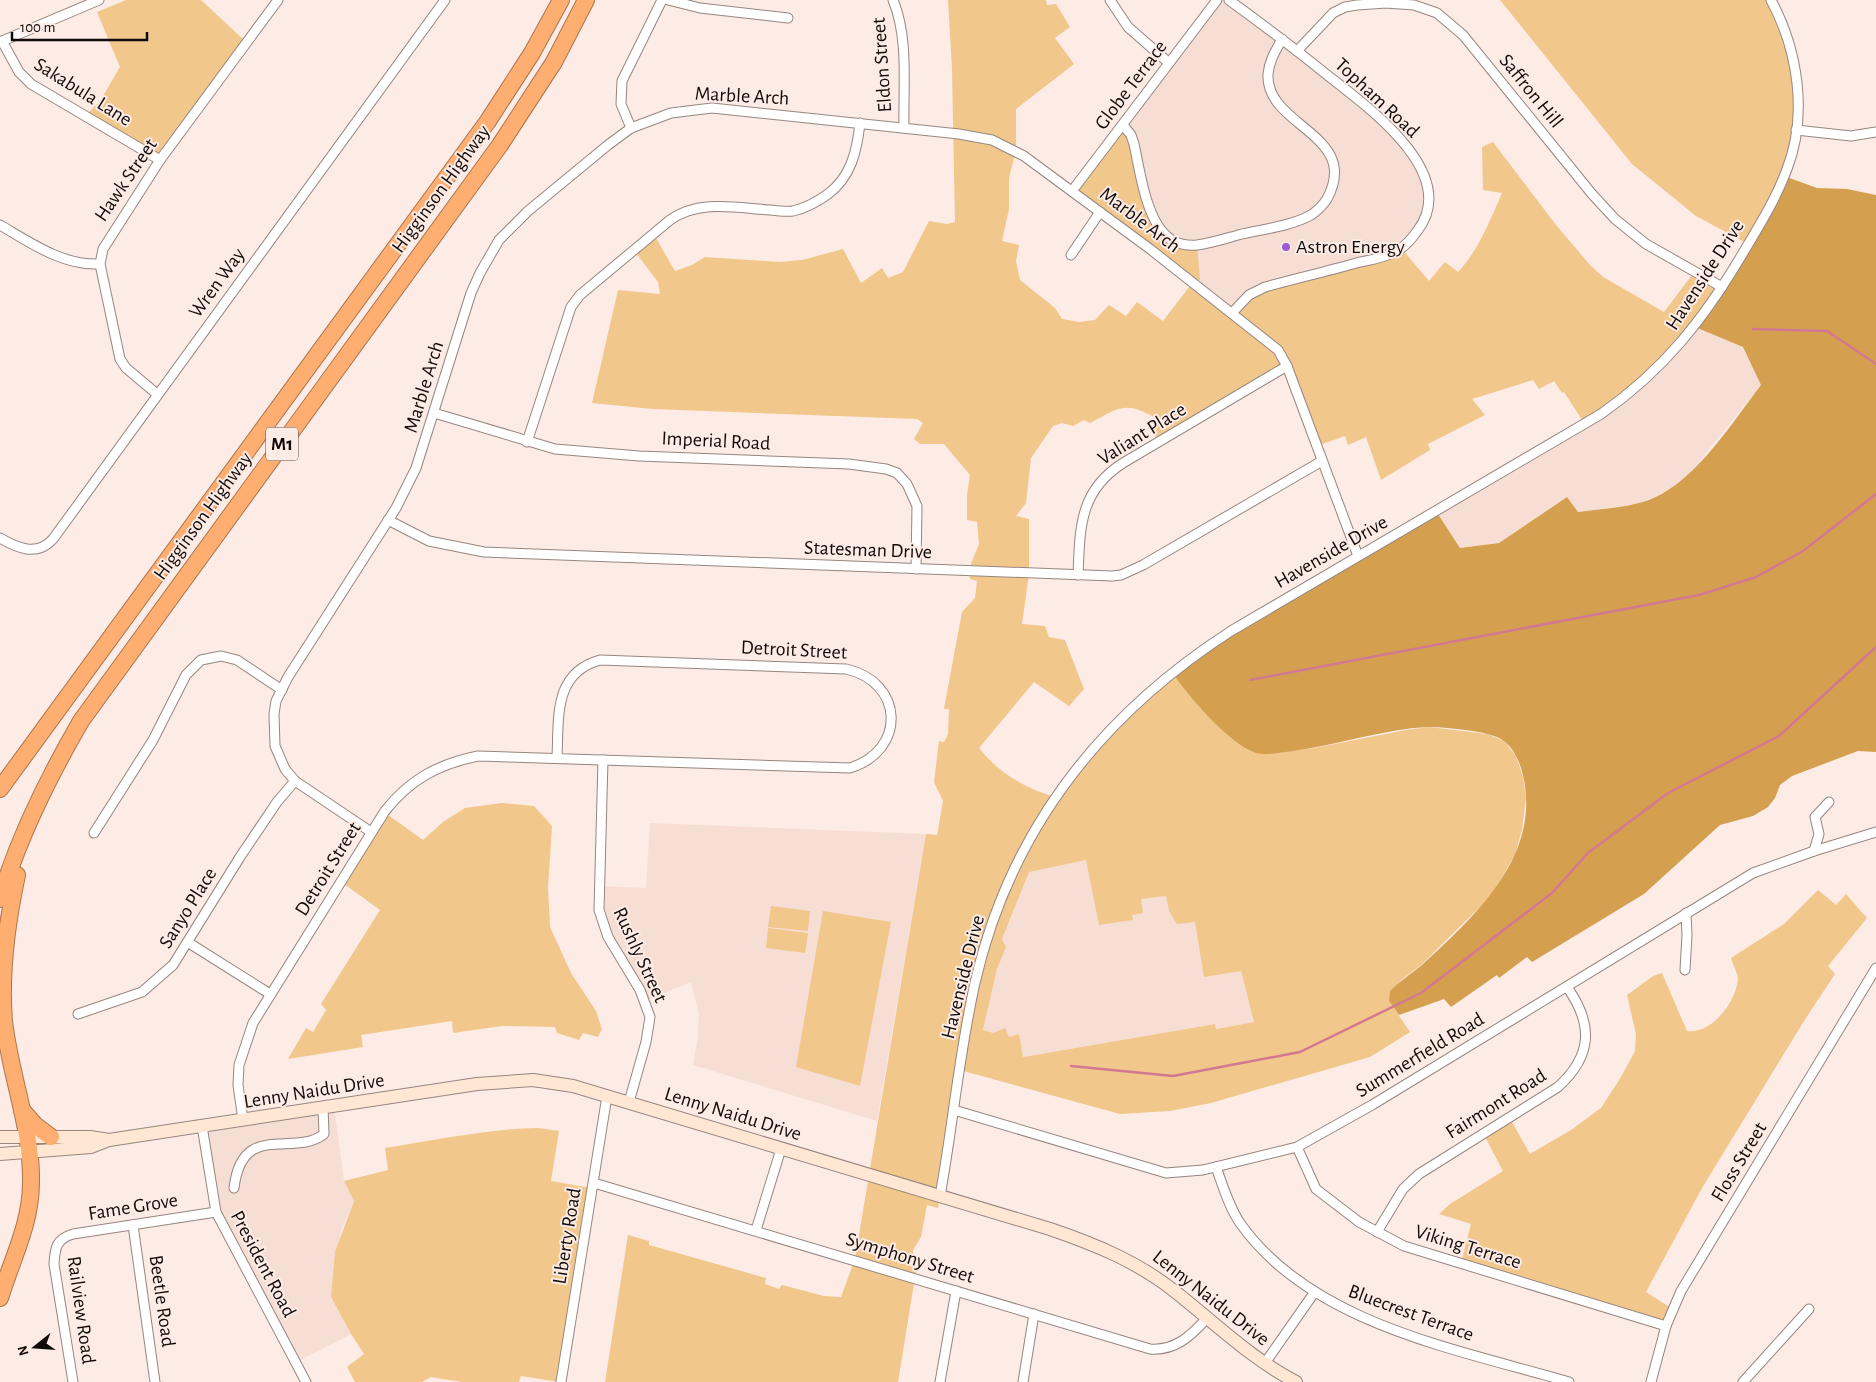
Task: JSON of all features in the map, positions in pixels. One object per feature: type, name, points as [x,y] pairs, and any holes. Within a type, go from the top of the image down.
[{"type":"highway","name":"Higginson Highway","points":[[0,789],[488,121],[532,52],[561,0]]},
{"type":"highway","name":"Higginson Highway","points":[[0,899],[30,819],[52,770],[81,721],[500,145],[554,62],[586,0]]},
{"type":"highway","points":[[0,1298],[26,1225],[31,1183],[28,1144],[3,1020],[2,993],[10,907],[30,819]]},
{"type":"highway","points":[[20,1106],[35,1125],[51,1137]]},
{"type":"street","points":[[1,42],[99,0]]},
{"type":"street","name":"Hawk Street","points":[[157,394],[126,368],[120,358],[100,264],[104,244],[160,160],[278,0]]},
{"type":"street","name":"Wren Way","points":[[0,538],[28,550],[44,548],[49,543],[445,0]]},
{"type":"street","points":[[631,128],[621,104],[622,81],[662,0]]},
{"type":"street","points":[[668,0],[700,8],[788,18]]},
{"type":"street","name":"Eldon Street","points":[[893,0],[899,20],[902,45],[904,128]]},
{"type":"street","points":[[1110,0],[1128,27],[1169,64]]},
{"type":"street","name":"Globe Terrace","points":[[1072,191],[1217,0]]},
{"type":"street","name":"Topham Road","points":[[1229,0],[1357,98],[1408,149],[1426,179],[1429,202],[1426,218],[1412,239],[1394,252],[1265,287],[1249,295],[1232,313]]},
{"type":"street","name":"Havenside Drive","points":[[940,1196],[973,994],[995,917],[1012,874],[1030,838],[1050,806],[1078,766],[1118,720],[1181,665],[1231,631],[1591,420],[1628,395],[1680,345],[1712,304],[1772,202],[1788,167],[1796,130],[1798,90],[1794,64],[1785,29],[1771,0]]},
{"type":"street","name":"Saffron Hill","points":[[1297,51],[1333,13],[1346,7],[1372,3],[1405,3],[1437,13],[1463,35],[1592,194],[1625,229],[1646,244],[1722,287]]},
{"type":"street","points":[[1122,125],[1131,135],[1134,144],[1153,220],[1162,232],[1173,241],[1197,245],[1311,215],[1322,205],[1329,194],[1333,180],[1333,164],[1326,147],[1277,104],[1271,94],[1268,72],[1282,39]]},
{"type":"street","name":"Sakabula Lane","points":[[1,42],[13,64],[31,84],[160,160]]},
{"type":"street","name":"Marble Arch","points":[[371,832],[295,781],[279,756],[273,735],[274,714],[282,690],[312,637],[388,520],[416,468],[471,293],[492,250],[511,227],[548,194],[631,128],[671,113],[712,108],[904,128],[992,140],[1024,156],[1100,212],[1274,347],[1287,366],[1358,556]]},
{"type":"street","points":[[527,442],[566,315],[580,295],[663,226],[686,211],[705,206],[791,212],[817,202],[834,189],[845,177],[856,149],[860,123]]},
{"type":"street","points":[[1796,130],[1851,136],[1876,132]]},
{"type":"street","points":[[1071,255],[1100,212]]},
{"type":"street","points":[[0,225],[61,258],[82,263],[100,264]]},
{"type":"street","name":"Valiant Place","points":[[1078,575],[1084,509],[1104,476],[1123,462],[1287,366]]},
{"type":"street","name":"Imperial Road","points":[[434,413],[555,449],[606,454],[849,464],[886,469],[897,473],[907,484],[918,506],[916,569]]},
{"type":"street","name":"Statesman Drive","points":[[388,520],[429,541],[484,552],[1112,576],[1130,571],[1322,461]]},
{"type":"street","points":[[94,833],[153,740],[186,675],[201,660],[221,656],[238,660],[282,690]]},
{"type":"street","name":"Detroit Street","points":[[242,1120],[238,1085],[242,1051],[253,1022],[371,832],[398,795],[418,778],[442,766],[478,756],[557,757],[850,768],[868,762],[880,750],[888,737],[892,714],[881,688],[866,676],[846,669],[600,660],[582,668],[565,688],[560,703],[557,757]]},
{"type":"street","name":"Rushly Street","points":[[603,760],[599,910],[608,937],[640,990],[650,1018],[646,1042],[629,1102]]},
{"type":"street","name":"Sanyo Place","points":[[78,1014],[142,992],[173,965],[189,943],[240,857],[277,802],[295,781]]},
{"type":"street","points":[[1814,851],[1819,834],[1815,817],[1829,802]]},
{"type":"street","name":"Summerfield Road","points":[[954,1110],[1166,1173],[1216,1167],[1296,1147],[1357,1114],[1754,873],[1814,851],[1876,832]]},
{"type":"street","points":[[1685,970],[1686,913]]},
{"type":"street","points":[[189,943],[270,994]]},
{"type":"street","name":"Floss Street","points":[[1651,1382],[1666,1326],[1681,1291],[1876,968]]},
{"type":"street","name":"Fairmont Road","points":[[1377,1232],[1403,1189],[1419,1174],[1558,1088],[1575,1069],[1582,1055],[1586,1033],[1581,1010],[1567,987]]},
{"type":"street","name":"Lenny Naidu Drive","points":[[2,1137],[28,1144],[91,1146],[110,1140],[509,1081],[554,1083],[629,1102],[1050,1229],[1117,1255],[1150,1274],[1264,1363],[1292,1381]]},
{"type":"street","name":"Liberty Road","points":[[561,1382],[607,1096]]},
{"type":"street","points":[[234,1188],[239,1165],[243,1159],[258,1148],[278,1143],[310,1140],[322,1136],[326,1129],[324,1108]]},
{"type":"street","name":"President Road","points":[[202,1126],[216,1212],[306,1382]]},
{"type":"street","name":"Lenny Naidu Drive","points":[[1,1154],[51,1137],[99,1137],[110,1140]]},
{"type":"street","name":"Viking Terrace","points":[[1296,1147],[1316,1189],[1344,1211],[1377,1232],[1404,1246],[1666,1326]]},
{"type":"street","points":[[756,1230],[781,1149]]},
{"type":"street","name":"Bluecrest Terrace","points":[[1216,1167],[1239,1222],[1271,1258],[1314,1293],[1351,1312],[1388,1327],[1569,1382]]},
{"type":"street","name":"Symphony Street","points":[[594,1183],[1157,1350],[1168,1349],[1182,1341],[1207,1318]]},
{"type":"street","name":"Fame Grove","points":[[58,1242],[63,1237],[73,1234],[216,1212]]},
{"type":"street","name":"Beetle Road","points":[[133,1225],[155,1382]]},
{"type":"street","name":"Railview Road","points":[[58,1242],[54,1249],[54,1264],[73,1382]]},
{"type":"street","points":[[940,1382],[956,1290]]},
{"type":"street","points":[[1264,1363],[1314,1293]]},
{"type":"street","points":[[1743,1382],[1809,1308]]},
{"type":"street","points":[[1023,1382],[1034,1314]]},
{"type":"shaded area","points":[[126,0],[201,0],[244,40],[159,157],[87,114],[100,101],[120,67],[97,12]]},
{"type":"shaded area","points":[[948,0],[1046,0],[1047,5],[1056,4],[1070,27],[1055,38],[1074,64],[1016,109],[1016,150],[1009,178],[1009,209],[1002,241],[1019,245],[1016,261],[1020,280],[1055,308],[1062,319],[1079,322],[1095,320],[1109,305],[1126,316],[1137,302],[1163,321],[1193,282],[1072,190],[1122,125],[1128,130],[1151,211],[1168,236],[1197,244],[1200,280],[1194,282],[1232,312],[1249,295],[1401,248],[1429,281],[1445,262],[1458,272],[1478,244],[1502,193],[1483,190],[1482,147],[1493,142],[1556,225],[1590,265],[1603,277],[1664,312],[1695,271],[1722,287],[1671,355],[1584,423],[1564,392],[1562,393],[1554,381],[1539,389],[1533,380],[1472,399],[1485,415],[1428,444],[1430,450],[1381,480],[1366,437],[1348,445],[1345,436],[1317,446],[1287,367],[1158,443],[1155,435],[1156,418],[1136,409],[1122,408],[1115,410],[1090,423],[1084,420],[1073,426],[1062,423],[1053,426],[1031,458],[1026,503],[1016,516],[1029,519],[1029,574],[1022,624],[1045,626],[1049,637],[1065,640],[1084,689],[1069,706],[1034,682],[979,748],[995,765],[1022,784],[1055,797],[1066,782],[1172,672],[1266,754],[1314,748],[1429,727],[1487,734],[1504,741],[1516,756],[1523,777],[1526,797],[1522,830],[1515,854],[1493,894],[1421,965],[1400,981],[1389,1001],[1410,1032],[1370,1057],[1211,1103],[1170,1111],[1120,1114],[960,1070],[938,1208],[927,1205],[921,1237],[913,1250],[916,1271],[898,1382],[605,1382],[628,1235],[649,1241],[649,1245],[766,1278],[765,1284],[779,1289],[782,1285],[824,1296],[841,1297],[855,1259],[926,834],[937,835],[943,801],[934,782],[939,741],[944,742],[948,734],[949,709],[944,709],[962,612],[975,598],[977,581],[970,579],[971,564],[979,544],[977,522],[967,520],[967,495],[970,475],[944,444],[920,444],[914,439],[923,423],[917,419],[653,409],[592,403],[618,290],[660,294],[658,282],[633,249],[653,233],[675,271],[692,265],[705,257],[780,262],[802,260],[843,249],[861,283],[882,268],[888,278],[903,272],[929,221],[947,224],[955,222],[952,68]],"holes":[[[1086,860],[1099,925],[1133,920],[1132,915],[1143,913],[1141,899],[1166,896],[1169,911],[1177,924],[1195,922],[1204,977],[1241,971],[1254,1022],[1216,1029],[1215,1024],[1023,1057],[1019,1034],[1009,1037],[1005,1028],[993,1033],[983,1030],[997,969],[1006,947],[1002,939],[1029,872]]]},
{"type":"shaded area","points":[[1216,0],[1229,0],[1357,98],[1418,162],[1429,202],[1408,243],[1232,312],[1193,282],[1189,244],[1163,231],[1122,125]]},
{"type":"shaded area","points":[[1500,0],[1771,0],[1776,10],[1798,91],[1788,167],[1748,244],[1696,216],[1632,164]]},
{"type":"shaded area","points":[[1784,176],[1817,188],[1847,189],[1876,195],[1876,752],[1858,751],[1792,776],[1780,785],[1775,798],[1768,807],[1753,816],[1720,825],[1644,894],[1532,962],[1527,957],[1499,978],[1497,975],[1451,1007],[1444,999],[1399,1015],[1389,1001],[1390,991],[1422,965],[1479,908],[1496,886],[1510,863],[1521,839],[1526,813],[1525,786],[1519,762],[1513,751],[1502,740],[1490,735],[1473,731],[1428,727],[1377,734],[1293,751],[1260,754],[1245,748],[1210,718],[1172,672],[1436,511],[1460,548],[1499,543],[1567,497],[1578,512],[1639,503],[1658,496],[1675,485],[1708,454],[1761,385],[1743,347],[1695,327]]},
{"type":"shaded area","points":[[1695,327],[1743,347],[1761,385],[1689,474],[1666,491],[1641,503],[1578,512],[1566,497],[1499,543],[1460,548],[1436,511],[1584,423]]},
{"type":"shaded area","points":[[502,803],[534,806],[552,826],[548,887],[550,927],[571,973],[596,1011],[602,1029],[598,1037],[583,1033],[579,1040],[557,1033],[555,1027],[502,1026],[453,1033],[452,1021],[361,1035],[363,1047],[288,1059],[306,1028],[313,1032],[326,1010],[321,1004],[380,910],[340,881],[384,812],[423,840],[443,822],[465,808]]},
{"type":"shaded area","points":[[650,823],[926,834],[877,1121],[693,1065],[698,1038],[699,1014],[691,982],[645,1001],[608,938],[598,886],[646,888]]},
{"type":"shaded area","points":[[1087,860],[1099,925],[1132,920],[1132,915],[1141,899],[1166,896],[1169,911],[1195,921],[1241,971],[1254,1022],[1215,1029],[1215,1024],[1022,1057],[1009,1037],[983,1031],[997,969],[1005,947],[1002,939],[1029,871]]},
{"type":"shaded area","points":[[1818,890],[1836,905],[1846,894],[1867,918],[1828,966],[1835,974],[1804,1021],[1702,1188],[1646,1292],[1671,1308],[1666,1326],[1461,1263],[1471,1224],[1439,1214],[1450,1204],[1503,1171],[1485,1137],[1512,1122],[1530,1154],[1571,1130],[1601,1108],[1635,1051],[1636,1034],[1627,995],[1653,976],[1662,973],[1687,1031],[1705,1028],[1721,1015],[1736,989],[1738,978],[1731,958],[1784,924]]},
{"type":"shaded area","points":[[771,906],[810,911],[808,931],[768,927]]},
{"type":"shaded area","points":[[823,911],[891,922],[860,1086],[796,1067]]},
{"type":"shaded area","points":[[768,928],[808,933],[805,953],[766,948]]},
{"type":"shaded area","points":[[334,1106],[344,1181],[354,1201],[341,1230],[331,1297],[351,1334],[295,1363],[222,1226],[202,1126]]},
{"type":"shaded area","points":[[538,1128],[559,1131],[551,1181],[585,1187],[593,1182],[559,1382],[521,1376],[519,1382],[462,1382],[431,1377],[422,1382],[355,1382],[347,1367],[364,1354],[331,1297],[335,1252],[354,1201],[344,1181],[388,1170],[385,1148],[480,1133]]},
{"type":"waterway","points":[[1753,329],[1827,331],[1876,364]]},
{"type":"waterway","points":[[1250,680],[1699,595],[1756,577],[1803,551],[1876,494]]},
{"type":"waterway","points":[[1071,1066],[1173,1076],[1300,1052],[1421,993],[1552,893],[1588,853],[1668,793],[1779,736],[1876,647]]},
{"type":"place","name":"Astron Energy","points":[[1286,247]]}]
